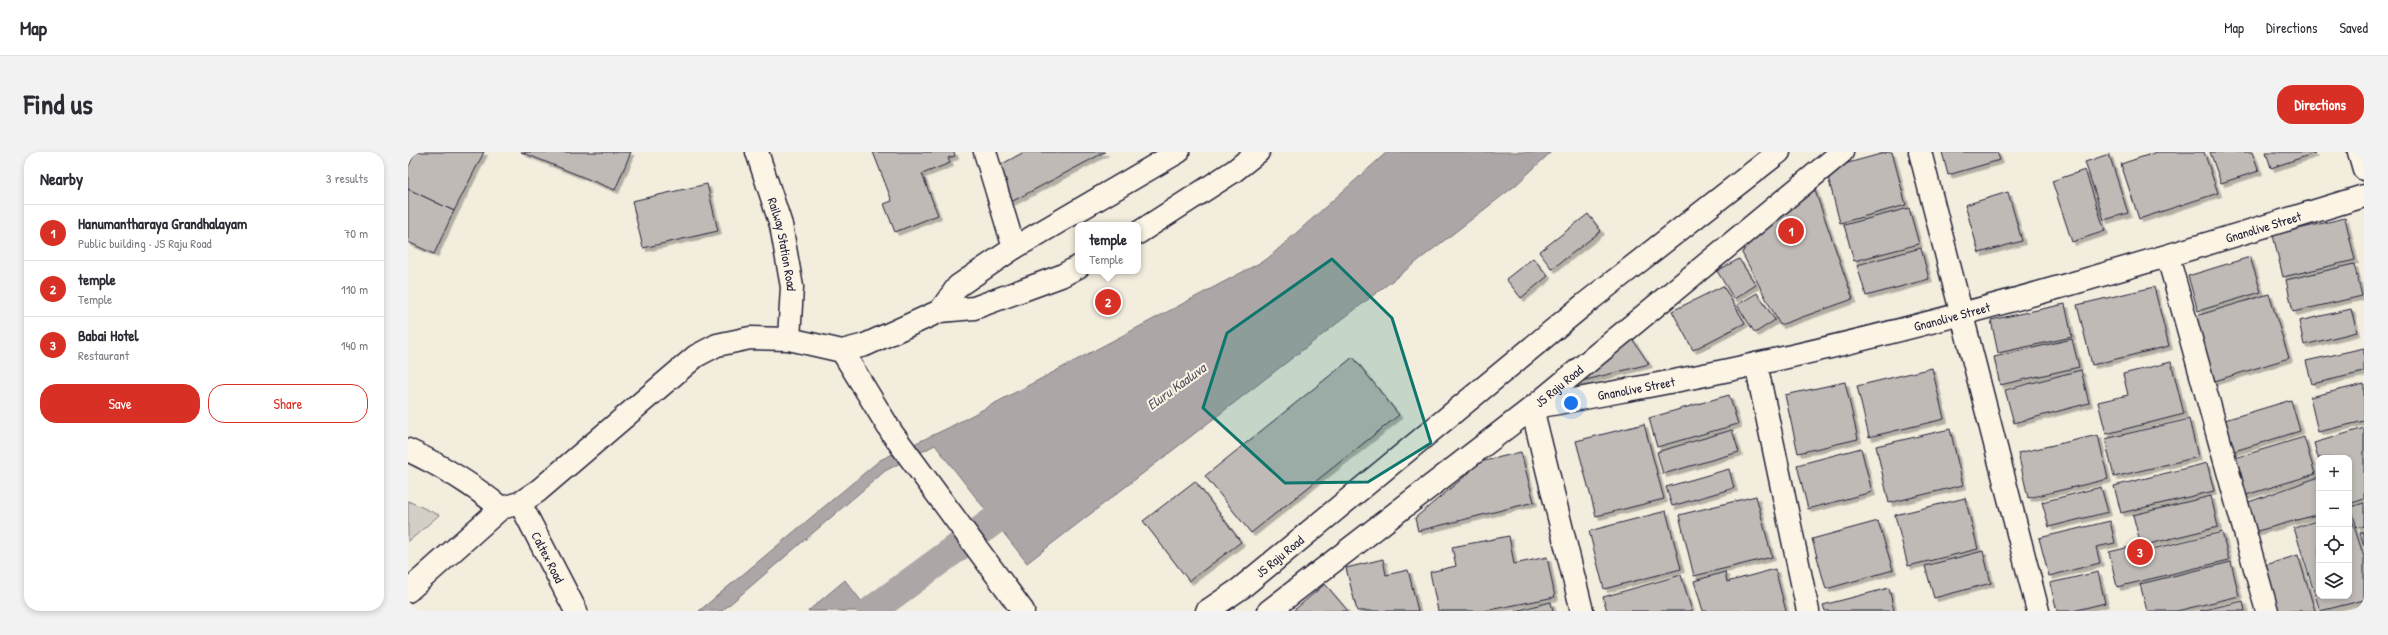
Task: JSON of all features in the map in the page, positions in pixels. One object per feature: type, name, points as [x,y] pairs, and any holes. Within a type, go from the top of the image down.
[{"type":"street","name":"Railway Station Road","points":[[757,152],[781,225],[792,287],[789,339]]},
{"type":"street","points":[[985,152],[1014,248]]},
{"type":"street","points":[[940,311],[958,286],[1014,248],[1178,152]]},
{"type":"street","points":[[1141,231],[1234,171],[1258,152]]},
{"type":"street","name":"JS Raju Road","points":[[1207,611],[1241,588],[1586,303],[1779,152]]},
{"type":"street","name":"JS Raju Road","points":[[1269,611],[1532,408],[1842,152]]},
{"type":"street","points":[[1920,152],[2038,611]]},
{"type":"street","points":[[2359,152],[2364,169]]},
{"type":"street","name":"Gnanolive Street","points":[[1532,408],[1756,364],[1962,314],[2168,257],[2364,196]]},
{"type":"street","points":[[2168,257],[2267,611]]},
{"type":"street","points":[[408,591],[510,505],[538,491],[696,356],[717,345],[750,338],[789,339],[842,351],[865,345],[940,311],[974,308],[1061,276],[1075,269]]},
{"type":"street","points":[[842,351],[892,433],[1024,611]]},
{"type":"street","points":[[1756,364],[1808,611]]},
{"type":"street","points":[[1532,408],[1582,611]]},
{"type":"street","points":[[408,450],[439,464],[510,505]]},
{"type":"street","name":"Caltex Road","points":[[510,505],[576,611]]},
{"type":"highlighted area","points":[[1332,259],[1392,318],[1431,443],[1368,482],[1285,483],[1203,408],[1227,333]]},
{"type":"shaded area","points":[[408,501],[439,515],[408,542]]},
{"type":"water","points":[[1387,152],[1551,152],[1516,185],[1027,563],[935,445],[885,471],[722,611],[699,611],[880,460],[948,428],[1267,259]]},
{"type":"water","points":[[845,580],[869,611],[808,611]]},
{"type":"building","points":[[415,152],[484,152],[454,211],[408,189],[408,168]]},
{"type":"building","points":[[521,152],[631,152],[615,190]]},
{"type":"building","points":[[873,152],[954,152],[955,156],[948,158],[950,163],[922,174],[938,215],[895,232],[884,204],[892,201]]},
{"type":"building","points":[[1024,152],[1105,152],[1011,202],[993,169]]},
{"type":"building","points":[[1892,152],[1906,205],[1840,223],[1826,169]]},
{"type":"building","points":[[1942,152],[1997,152],[2000,160],[1948,175]]},
{"type":"building","points":[[2157,152],[2204,152],[2218,193],[2139,219],[2121,164]]},
{"type":"building","points":[[2210,152],[2252,152],[2259,171],[2221,183]]},
{"type":"building","points":[[2266,152],[2314,152],[2315,153],[2271,168]]},
{"type":"building","points":[[2109,154],[2128,213],[2104,220],[2085,162]]},
{"type":"building","points":[[2085,170],[2105,231],[2072,242],[2052,181]]},
{"type":"building","points":[[707,184],[718,231],[643,248],[632,201]]},
{"type":"building","points":[[1813,185],[1853,299],[1780,325],[1742,253],[1756,232]]},
{"type":"building","points":[[408,189],[454,211],[434,254],[408,242]]},
{"type":"building","points":[[2008,192],[2022,241],[1979,253],[1965,205]]},
{"type":"building","points":[[1909,208],[1919,244],[1854,261],[1844,225]]},
{"type":"building","points":[[1588,214],[1601,231],[1552,269],[1539,252]]},
{"type":"building","points":[[2345,218],[2355,260],[2283,277],[2273,235]]},
{"type":"building","points":[[1921,248],[1929,279],[1866,296],[1857,265]]},
{"type":"building","points":[[2250,257],[2261,292],[2198,311],[2188,276]]},
{"type":"building","points":[[1533,258],[1548,276],[1521,298],[1506,279]]},
{"type":"building","points":[[1739,259],[1756,285],[1734,299],[1717,271]]},
{"type":"building","points":[[2354,264],[2362,296],[2293,312],[2286,280]]},
{"type":"building","points":[[1723,286],[1745,323],[1693,350],[1672,311]]},
{"type":"building","points":[[2154,287],[2169,346],[2092,365],[2077,305]]},
{"type":"building","points":[[1757,293],[1775,320],[1755,333],[1737,305]]},
{"type":"building","points":[[2269,294],[2289,358],[2205,384],[2186,319]]},
{"type":"building","points":[[2065,304],[2072,337],[1998,353],[1991,320]]},
{"type":"building","points":[[2351,309],[2357,332],[2304,345],[2299,321]]},
{"type":"building","points":[[1631,337],[1649,364],[1574,383]]},
{"type":"building","points":[[2072,339],[2079,367],[2000,385],[1994,357]]},
{"type":"building","points":[[2364,348],[2364,372],[2312,384],[2306,361]]},
{"type":"building","points":[[1353,357],[1399,415],[1251,533],[1205,476]]},
{"type":"building","points":[[2171,362],[2184,414],[2106,434],[2098,402],[2128,395],[2123,374]]},
{"type":"building","points":[[1932,368],[1944,419],[1869,437],[1857,386]]},
{"type":"building","points":[[2081,370],[2089,403],[2014,423],[2005,390]]},
{"type":"building","points":[[1845,382],[1858,439],[1798,453],[1785,395]]},
{"type":"building","points":[[2364,384],[2364,421],[2318,432],[2310,397]]},
{"type":"building","points":[[1729,395],[1738,424],[1657,447],[1649,418]]},
{"type":"building","points":[[2291,400],[2300,431],[2228,453],[2218,422]]},
{"type":"building","points":[[2189,419],[2198,457],[2114,477],[2105,439]]},
{"type":"building","points":[[1644,424],[1664,499],[1596,516],[1576,441]]},
{"type":"building","points":[[2364,428],[2364,499],[2352,503],[2352,455],[2317,455],[2314,443]]},
{"type":"building","points":[[1950,429],[1963,485],[1889,503],[1876,446]]},
{"type":"building","points":[[1732,430],[1739,452],[1663,474],[1657,452]]},
{"type":"building","points":[[2098,435],[2108,479],[2028,498],[2018,453]]},
{"type":"building","points":[[2304,437],[2315,474],[2236,498],[2225,461]]},
{"type":"building","points":[[1861,448],[1872,492],[1808,509],[1797,465]]},
{"type":"building","points":[[1521,452],[1534,502],[1418,531],[1415,518],[1470,472],[1468,465]]},
{"type":"building","points":[[2207,463],[2214,491],[2121,513],[2114,486]]},
{"type":"building","points":[[1729,469],[1734,488],[1672,506],[1666,487]]},
{"type":"building","points":[[2316,478],[2316,515],[2250,533],[2243,504]]},
{"type":"building","points":[[1195,481],[1241,542],[1189,581],[1143,521]]},
{"type":"building","points":[[2101,487],[2108,512],[2049,527],[2042,502]]},
{"type":"building","points":[[1756,496],[1772,557],[1694,576],[1679,515]]},
{"type":"building","points":[[2211,496],[2218,527],[2141,546],[2133,515]]},
{"type":"building","points":[[1965,498],[1978,549],[1908,566],[1895,515]]},
{"type":"building","points":[[2364,503],[2364,526],[2357,528],[2352,507]]},
{"type":"building","points":[[1666,511],[1681,569],[1604,589],[1589,531]]},
{"type":"building","points":[[2352,520],[2364,557],[2364,600],[2320,611],[2316,599],[2352,599]]},
{"type":"building","points":[[1878,521],[1893,570],[1826,589],[1812,539]]},
{"type":"building","points":[[2110,521],[2115,543],[2096,547],[2100,563],[2049,576],[2039,538]]},
{"type":"building","points":[[2316,521],[2316,598],[2294,528]]},
{"type":"building","points":[[2222,532],[2229,560],[2117,587],[2109,552],[2138,545],[2140,552]]},
{"type":"building","points":[[2364,532],[2364,546],[2360,533]]},
{"type":"building","points":[[1509,536],[1514,564],[1547,557],[1555,597],[1484,611],[1438,611],[1430,572],[1456,566],[1452,547]]},
{"type":"building","points":[[1983,551],[1991,583],[1934,598],[1925,566]]},
{"type":"building","points":[[2298,555],[2315,611],[2273,611],[2259,567]]},
{"type":"building","points":[[1383,559],[1386,575],[1408,570],[1418,611],[1357,611],[1346,568]]},
{"type":"building","points":[[2231,562],[2239,596],[2177,611],[2147,611],[2140,584]]},
{"type":"building","points":[[1775,569],[1786,611],[1703,611],[1694,581],[1725,572],[1727,582]]},
{"type":"building","points":[[2098,572],[2105,603],[2073,611],[2057,611],[2050,583]]},
{"type":"building","points":[[1681,575],[1692,611],[1607,611],[1603,597]]},
{"type":"building","points":[[1325,584],[1348,611],[1293,611]]},
{"type":"building","points":[[1889,588],[1894,611],[1825,611],[1823,605]]},
{"type":"building","points":[[2243,601],[2245,611],[2200,611]]},
{"type":"building","points":[[1551,602],[1553,611],[1515,611]]},
{"type":"waterway","name":"Eluru Kaaluva","points":[[871,611],[1026,497]]},
{"type":"place","name":"Hanumantharaya Grandhalayam","points":[[1791,231]]},
{"type":"place","name":"temple","points":[[1108,302]]},
{"type":"place","name":"Babai Hotel","points":[[2140,552]]}]
